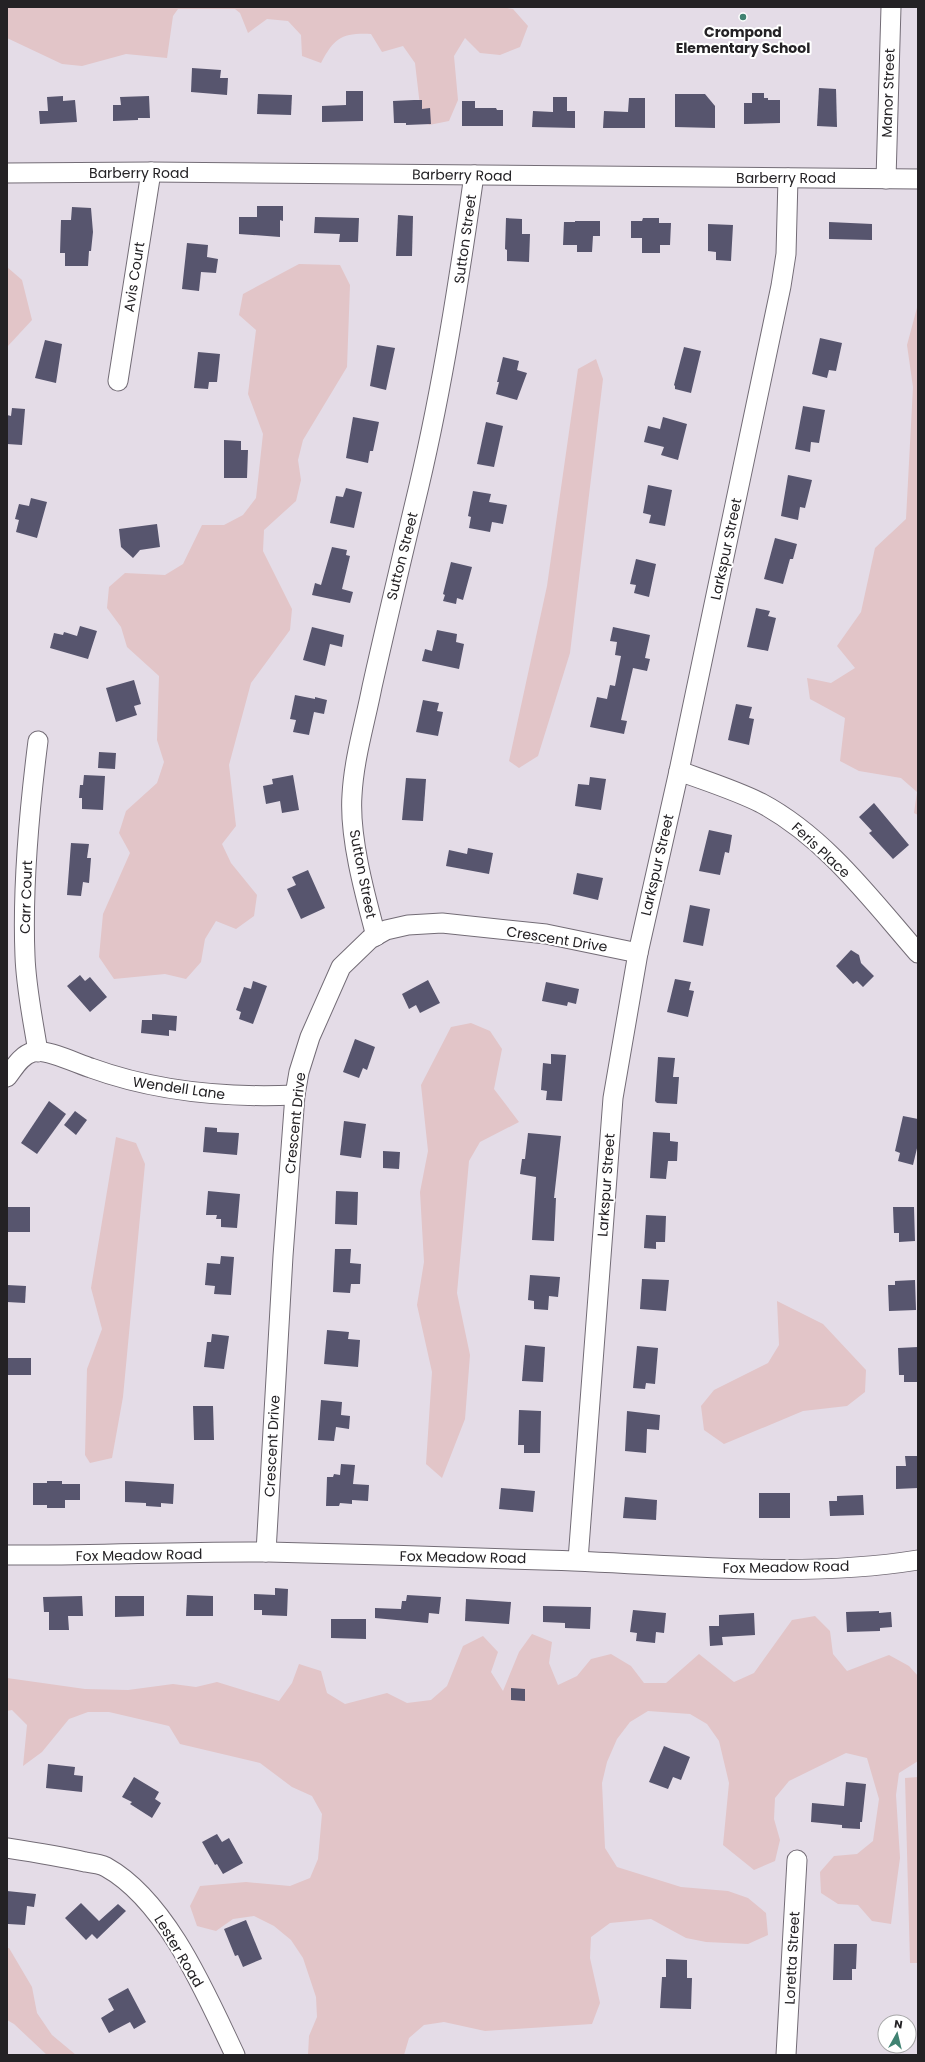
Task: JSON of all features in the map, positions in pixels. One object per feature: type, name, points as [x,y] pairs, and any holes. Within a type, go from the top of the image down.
[{"type":"street","name":"Manor Street","points":[[886,179],[891,7]]},
{"type":"street","name":"Barberry Road","points":[[7,173],[151,172],[918,179]]},
{"type":"street","name":"Avis Court","points":[[118,381],[151,172]]},
{"type":"street","name":"Sutton Street","points":[[376,936],[363,885],[355,835],[352,795],[359,747],[420,484],[449,342],[474,175]]},
{"type":"street","name":"Larkspur Street","points":[[578,1560],[613,1098],[638,953],[679,771],[781,286],[786,254],[788,178]]},
{"type":"street","name":"Carr Court","points":[[38,741],[32,791],[25,902],[25,957],[29,996],[38,1052]]},
{"type":"street","name":"Feris Place","points":[[679,771],[760,803],[793,823],[813,839],[847,873],[918,953]]},
{"type":"street","name":"Crescent Drive","points":[[266,1552],[283,1256],[295,1095],[299,1072],[310,1037],[341,967],[370,939],[386,930],[408,925],[442,923],[546,934],[638,953]]},
{"type":"street","points":[[7,1077],[23,1057],[33,1051],[38,1052]]},
{"type":"street","name":"Wendell Lane","points":[[38,1052],[48,1053],[123,1080],[155,1087],[194,1093],[263,1097],[295,1095]]},
{"type":"street","name":"Fox Meadow Road","points":[[7,1555],[266,1552],[578,1560],[670,1567],[818,1569],[896,1564],[918,1560]]},
{"type":"street","name":"Lester Road","points":[[7,1848],[104,1866],[129,1883],[152,1907],[177,1942],[215,2012],[235,2055]]},
{"type":"street","name":"Loretta Street","points":[[786,2055],[797,1860]]},
{"type":"shaded area","points":[[7,7],[501,7],[513,9],[528,26],[520,47],[500,55],[480,53],[465,38],[454,56],[458,100],[449,121],[429,125],[420,106],[415,63],[403,46],[382,52],[371,34],[353,34],[340,38],[331,47],[321,63],[302,56],[301,35],[288,21],[267,19],[248,33],[240,13],[235,9],[178,9],[173,16],[167,58],[126,54],[82,66],[62,64],[7,38]]},
{"type":"shaded area","points":[[299,264],[340,265],[350,285],[347,367],[303,440],[298,460],[301,480],[296,501],[264,530],[263,551],[292,609],[290,630],[251,683],[229,765],[236,826],[222,844],[231,863],[257,895],[254,916],[236,929],[216,921],[205,939],[201,962],[186,979],[165,974],[114,979],[99,957],[103,914],[130,853],[119,833],[126,811],[157,783],[164,762],[157,740],[159,676],[127,647],[121,627],[107,608],[109,587],[125,573],[165,575],[183,564],[202,525],[224,525],[243,515],[256,498],[263,434],[248,394],[256,330],[239,315],[243,294]]},
{"type":"shaded area","points":[[7,267],[22,280],[32,320],[7,347]]},
{"type":"shaded area","points":[[918,304],[918,815],[914,813],[917,792],[901,778],[859,771],[840,761],[845,718],[810,699],[807,678],[831,683],[855,668],[837,646],[861,612],[875,548],[906,519],[913,387],[907,345]]},
{"type":"shaded area","points":[[596,359],[603,379],[570,653],[538,756],[519,768],[509,761],[547,586],[578,369]]},
{"type":"shaded area","points":[[471,1023],[490,1031],[502,1049],[494,1089],[519,1122],[480,1142],[469,1161],[457,1293],[470,1355],[465,1419],[442,1478],[426,1464],[432,1372],[417,1305],[424,1262],[420,1192],[428,1151],[421,1085],[451,1027]]},
{"type":"shaded area","points":[[116,1137],[136,1143],[145,1164],[123,1397],[112,1458],[90,1463],[85,1455],[87,1369],[102,1329],[91,1288]]},
{"type":"shaded area","points":[[777,1301],[823,1324],[866,1370],[865,1392],[847,1406],[803,1411],[724,1444],[704,1430],[701,1406],[714,1390],[768,1363],[779,1345]]},
{"type":"shaded area","points":[[815,1616],[830,1631],[833,1654],[847,1671],[889,1655],[909,1666],[918,1676],[918,1761],[899,1773],[896,1795],[900,1858],[891,1924],[872,1921],[858,1905],[838,1904],[821,1893],[820,1872],[834,1856],[857,1854],[873,1841],[879,1799],[867,1758],[846,1753],[789,1781],[775,1798],[774,1819],[780,1840],[775,1861],[754,1870],[723,1845],[729,1783],[719,1741],[707,1724],[690,1714],[648,1711],[630,1722],[617,1739],[607,1762],[602,1783],[605,1848],[617,1867],[681,1887],[728,1891],[748,1898],[766,1913],[768,1935],[748,1944],[706,1942],[686,1938],[651,1919],[610,1923],[591,1937],[590,1958],[600,2003],[592,2024],[485,2031],[444,2022],[424,2025],[409,2038],[404,2055],[308,2055],[309,2036],[317,2017],[316,1997],[303,1958],[291,1940],[274,1926],[254,1916],[233,1919],[216,1931],[197,1926],[190,1906],[200,1886],[246,1882],[290,1886],[310,1878],[318,1859],[322,1814],[312,1796],[292,1787],[260,1763],[180,1744],[169,1726],[109,1712],[88,1712],[69,1719],[42,1752],[23,1766],[27,1725],[12,1710],[7,1711],[7,1678],[85,1689],[128,1690],[173,1684],[196,1687],[217,1682],[279,1701],[292,1683],[299,1664],[321,1671],[327,1693],[345,1704],[387,1693],[407,1703],[431,1700],[447,1686],[463,1646],[483,1636],[498,1652],[491,1672],[503,1691],[519,1652],[532,1634],[552,1642],[549,1663],[558,1685],[577,1676],[591,1659],[611,1654],[631,1666],[644,1683],[666,1683],[699,1654],[734,1682],[754,1673],[792,1620]]},
{"type":"shaded area","points":[[918,1777],[918,1963],[910,1963],[905,1778]]},
{"type":"shaded area","points":[[7,1948],[9,1948],[32,1987],[37,2013],[52,2035],[76,2055],[47,2055],[14,2024],[7,2020]]},
{"type":"building","points":[[192,68],[221,70],[220,78],[228,78],[227,95],[191,92]]},
{"type":"building","points":[[819,88],[836,89],[837,127],[817,126]]},
{"type":"building","points":[[346,91],[363,91],[363,121],[322,122],[322,106],[346,105]]},
{"type":"building","points":[[752,93],[764,93],[764,98],[768,98],[768,100],[780,100],[780,123],[744,124],[744,103],[752,103]]},
{"type":"building","points":[[258,94],[292,95],[291,115],[257,114]]},
{"type":"building","points":[[675,94],[705,94],[715,106],[715,128],[675,127]]},
{"type":"building","points":[[63,96],[63,101],[75,100],[77,122],[40,124],[39,111],[48,111],[47,97]]},
{"type":"building","points":[[149,96],[150,118],[113,121],[113,105],[121,105],[120,97]]},
{"type":"building","points":[[553,97],[567,97],[567,111],[575,111],[575,128],[532,127],[533,111],[553,112]]},
{"type":"building","points":[[629,98],[645,98],[645,128],[603,128],[604,111],[628,112]]},
{"type":"building","points":[[422,100],[422,109],[430,108],[431,124],[406,125],[406,123],[394,123],[393,101]]},
{"type":"building","points":[[462,101],[475,101],[475,108],[496,108],[497,110],[503,110],[503,126],[462,126]]},
{"type":"building","points":[[257,206],[283,206],[283,221],[280,220],[280,237],[239,234],[239,217],[257,217]]},
{"type":"building","points":[[72,207],[91,208],[93,232],[88,266],[65,266],[65,253],[60,253],[61,220],[71,220]]},
{"type":"building","points":[[398,215],[413,216],[412,256],[396,256]]},
{"type":"building","points":[[315,217],[359,218],[358,242],[339,242],[340,234],[314,233]]},
{"type":"building","points":[[506,218],[522,219],[522,234],[530,234],[529,262],[507,261],[507,250],[505,249]]},
{"type":"building","points":[[643,218],[659,218],[659,223],[671,223],[670,245],[660,245],[660,253],[642,253],[642,238],[631,238],[631,221],[642,221]]},
{"type":"building","points":[[600,221],[600,236],[593,236],[592,252],[577,252],[577,245],[563,245],[564,222]]},
{"type":"building","points":[[829,222],[872,224],[872,240],[829,239]]},
{"type":"building","points":[[708,224],[733,225],[731,261],[716,260],[716,252],[708,251]]},
{"type":"building","points":[[187,243],[208,245],[207,257],[218,259],[216,273],[201,272],[199,291],[182,289]]},
{"type":"building","points":[[820,338],[842,343],[836,371],[829,370],[827,378],[812,374]]},
{"type":"building","points":[[45,340],[62,344],[56,383],[35,378]]},
{"type":"building","points":[[377,345],[395,348],[386,390],[370,386]]},
{"type":"building","points":[[684,347],[701,351],[691,393],[675,389],[674,385]]},
{"type":"building","points":[[198,352],[220,354],[217,382],[209,382],[208,389],[194,388]]},
{"type":"building","points":[[503,357],[519,361],[517,370],[527,373],[517,400],[496,394],[499,382],[497,382]]},
{"type":"building","points":[[803,406],[825,410],[819,443],[811,442],[810,452],[795,449]]},
{"type":"building","points":[[12,408],[25,409],[22,445],[7,444],[7,415],[11,416]]},
{"type":"building","points":[[353,417],[379,422],[373,451],[370,451],[368,463],[346,458]]},
{"type":"building","points":[[663,417],[687,424],[678,460],[661,455],[664,447],[644,442],[648,426],[660,429]]},
{"type":"building","points":[[486,422],[503,426],[494,467],[477,464]]},
{"type":"building","points":[[224,440],[241,441],[241,450],[248,450],[247,478],[224,478]]},
{"type":"building","points":[[788,475],[812,480],[805,508],[800,507],[798,520],[781,516]]},
{"type":"building","points":[[648,485],[672,490],[665,526],[649,523],[651,515],[643,513]]},
{"type":"building","points":[[346,488],[362,492],[354,528],[330,523],[336,496],[343,497]]},
{"type":"building","points":[[473,491],[491,494],[489,502],[507,505],[503,524],[492,522],[490,532],[469,528],[471,517],[468,516]]},
{"type":"building","points":[[31,498],[47,502],[37,538],[16,532],[19,520],[15,519],[19,504],[29,506]]},
{"type":"building","points":[[157,524],[160,547],[140,550],[133,558],[121,547],[119,529]]},
{"type":"building","points":[[775,538],[797,544],[793,559],[790,559],[783,584],[764,579]]},
{"type":"building","points":[[332,547],[347,550],[346,555],[350,556],[342,589],[353,592],[350,603],[312,595],[315,583],[321,585]]},
{"type":"building","points":[[636,559],[656,564],[649,597],[634,593],[636,585],[630,584]]},
{"type":"building","points":[[451,562],[472,567],[463,600],[457,598],[456,604],[443,601],[445,595],[443,594]]},
{"type":"building","points":[[756,608],[770,611],[768,616],[776,618],[768,651],[747,647]]},
{"type":"building","points":[[80,626],[97,631],[88,659],[50,648],[54,633],[63,635],[64,632],[77,636]]},
{"type":"building","points":[[312,627],[344,635],[342,647],[330,644],[325,666],[303,660]]},
{"type":"building","points":[[613,627],[650,635],[645,658],[650,659],[647,671],[633,668],[621,720],[627,721],[624,734],[590,727],[597,697],[607,699],[610,685],[615,686],[621,656],[615,655],[617,642],[610,641]]},
{"type":"building","points":[[437,630],[457,634],[456,642],[464,644],[459,669],[422,661],[425,649],[432,651]]},
{"type":"building","points":[[134,680],[141,704],[134,706],[137,715],[116,722],[106,688]]},
{"type":"building","points":[[295,695],[327,700],[324,714],[314,712],[309,735],[293,732],[296,720],[290,719]]},
{"type":"building","points":[[423,700],[439,703],[437,711],[443,712],[438,736],[416,732]]},
{"type":"building","points":[[736,704],[752,707],[749,718],[754,719],[749,745],[728,740]]},
{"type":"building","points":[[99,752],[116,753],[115,769],[98,768]]},
{"type":"building","points":[[84,775],[105,776],[103,810],[82,809],[82,798],[79,798],[80,785],[83,785]]},
{"type":"building","points":[[293,775],[299,810],[282,813],[280,801],[266,804],[263,786],[273,784],[272,779]]},
{"type":"building","points":[[590,777],[606,779],[601,810],[575,806],[578,784],[589,785]]},
{"type":"building","points":[[406,778],[426,779],[423,821],[402,820]]},
{"type":"building","points":[[874,803],[909,845],[893,859],[869,833],[872,831],[859,817]]},
{"type":"building","points":[[709,830],[732,835],[729,853],[725,852],[720,875],[699,871]]},
{"type":"building","points":[[71,843],[89,844],[87,858],[91,858],[89,883],[83,882],[81,896],[67,895]]},
{"type":"building","points":[[468,848],[493,853],[489,874],[446,866],[449,850],[467,854]]},
{"type":"building","points":[[308,870],[325,908],[301,919],[287,889],[296,885],[292,877]]},
{"type":"building","points":[[577,873],[603,878],[598,900],[573,894]]},
{"type":"building","points":[[690,905],[710,909],[703,946],[683,942]]},
{"type":"building","points":[[851,950],[859,955],[861,963],[874,976],[863,987],[857,981],[853,984],[836,966]]},
{"type":"building","points":[[80,975],[85,981],[90,977],[107,997],[90,1012],[67,986]]},
{"type":"building","points":[[675,979],[691,982],[689,990],[694,991],[688,1017],[667,1012]]},
{"type":"building","points":[[428,980],[440,1003],[420,1013],[416,1005],[409,1009],[402,994]]},
{"type":"building","points":[[253,981],[267,986],[253,1024],[239,1019],[241,1012],[236,1010],[244,987],[251,989]]},
{"type":"building","points":[[546,982],[579,989],[576,1004],[568,1002],[567,1006],[542,1001]]},
{"type":"building","points":[[152,1014],[177,1016],[176,1031],[169,1030],[169,1036],[141,1033],[142,1020],[152,1020]]},
{"type":"building","points":[[355,1039],[375,1047],[367,1070],[363,1068],[359,1078],[343,1072]]},
{"type":"building","points":[[551,1054],[566,1055],[562,1101],[546,1100],[547,1091],[541,1090],[543,1063],[551,1064]]},
{"type":"building","points":[[658,1057],[675,1058],[673,1077],[679,1077],[677,1104],[657,1103],[655,1101]]},
{"type":"building","points":[[49,1101],[66,1114],[37,1154],[21,1143]]},
{"type":"building","points":[[75,1111],[87,1120],[76,1135],[64,1125]]},
{"type":"building","points":[[903,1116],[918,1119],[918,1144],[913,1165],[898,1161],[900,1153],[895,1151]]},
{"type":"building","points":[[344,1121],[366,1124],[361,1158],[340,1155]]},
{"type":"building","points":[[205,1127],[217,1128],[217,1132],[239,1133],[237,1155],[203,1152]]},
{"type":"building","points":[[653,1132],[670,1133],[670,1141],[678,1142],[677,1161],[668,1161],[666,1179],[650,1178]]},
{"type":"building","points":[[528,1133],[561,1136],[554,1198],[556,1198],[554,1241],[532,1240],[536,1177],[520,1174],[522,1159],[525,1159]]},
{"type":"building","points":[[383,1151],[400,1152],[399,1169],[383,1168]]},
{"type":"building","points":[[208,1191],[240,1194],[237,1228],[221,1227],[221,1219],[216,1219],[217,1215],[206,1215]]},
{"type":"building","points":[[336,1191],[358,1192],[357,1225],[335,1224]]},
{"type":"building","points":[[7,1207],[30,1207],[30,1232],[7,1232]]},
{"type":"building","points":[[893,1207],[914,1207],[915,1241],[899,1242],[899,1233],[894,1233]]},
{"type":"building","points":[[646,1215],[666,1216],[665,1242],[656,1242],[656,1249],[644,1248]]},
{"type":"building","points":[[335,1249],[351,1249],[350,1263],[361,1264],[360,1284],[351,1284],[350,1293],[333,1292]]},
{"type":"building","points":[[221,1256],[234,1257],[231,1295],[214,1294],[215,1286],[205,1285],[207,1263],[220,1264]]},
{"type":"building","points":[[530,1275],[560,1277],[558,1297],[549,1296],[548,1310],[534,1309],[534,1301],[528,1300]]},
{"type":"building","points":[[642,1279],[669,1280],[666,1311],[640,1309]]},
{"type":"building","points":[[915,1280],[916,1310],[889,1311],[888,1285],[895,1285],[895,1281]]},
{"type":"building","points":[[7,1285],[26,1286],[25,1303],[7,1302]]},
{"type":"building","points":[[327,1330],[349,1332],[348,1339],[360,1340],[358,1367],[324,1364]]},
{"type":"building","points":[[212,1334],[229,1336],[224,1369],[204,1367],[207,1342],[211,1342]]},
{"type":"building","points":[[525,1345],[545,1347],[543,1382],[522,1381]]},
{"type":"building","points":[[637,1346],[658,1348],[655,1384],[646,1383],[645,1389],[633,1388]]},
{"type":"building","points":[[918,1347],[918,1382],[904,1382],[904,1375],[899,1375],[898,1348]]},
{"type":"building","points":[[7,1358],[31,1358],[31,1375],[7,1375]]},
{"type":"building","points":[[321,1400],[342,1402],[341,1415],[350,1416],[349,1429],[336,1427],[334,1441],[318,1440]]},
{"type":"building","points":[[193,1406],[213,1406],[214,1440],[194,1440]]},
{"type":"building","points":[[519,1410],[541,1411],[540,1453],[524,1453],[524,1445],[518,1445]]},
{"type":"building","points":[[627,1411],[660,1415],[659,1430],[647,1429],[646,1453],[625,1451]]},
{"type":"building","points":[[905,1456],[918,1456],[918,1488],[896,1489],[896,1466],[906,1466]]},
{"type":"building","points":[[341,1464],[355,1465],[353,1484],[369,1485],[368,1501],[352,1500],[352,1504],[340,1503],[339,1506],[326,1506],[327,1477],[333,1477],[334,1474],[340,1475]]},
{"type":"building","points":[[47,1481],[62,1481],[62,1484],[80,1484],[80,1500],[65,1500],[65,1508],[47,1508],[47,1505],[33,1505],[33,1483],[47,1483]]},
{"type":"building","points":[[125,1481],[174,1484],[173,1504],[161,1503],[161,1507],[146,1506],[146,1503],[125,1502]]},
{"type":"building","points":[[501,1488],[535,1491],[533,1512],[499,1509]]},
{"type":"building","points":[[759,1493],[790,1493],[790,1518],[759,1518]]},
{"type":"building","points":[[863,1495],[864,1515],[830,1516],[829,1501],[837,1501],[837,1496]]},
{"type":"building","points":[[625,1497],[657,1500],[656,1520],[623,1518]]},
{"type":"building","points":[[275,1588],[288,1589],[287,1616],[262,1615],[262,1610],[254,1610],[254,1594],[275,1595]]},
{"type":"building","points":[[187,1595],[213,1596],[213,1616],[186,1616]]},
{"type":"building","points":[[407,1595],[441,1597],[439,1614],[429,1613],[428,1623],[375,1618],[375,1608],[401,1609],[402,1601],[406,1601]]},
{"type":"building","points":[[82,1596],[83,1616],[68,1616],[69,1630],[49,1630],[49,1612],[44,1612],[43,1597]]},
{"type":"building","points":[[115,1596],[144,1596],[144,1616],[115,1617]]},
{"type":"building","points":[[466,1599],[511,1602],[509,1624],[465,1621]]},
{"type":"building","points":[[543,1606],[591,1607],[590,1629],[565,1628],[565,1623],[543,1622]]},
{"type":"building","points":[[633,1610],[666,1613],[664,1633],[656,1632],[655,1643],[636,1641],[637,1633],[630,1632]]},
{"type":"building","points":[[879,1611],[879,1613],[891,1612],[892,1627],[880,1628],[880,1631],[847,1632],[846,1612]]},
{"type":"building","points":[[754,1613],[755,1635],[722,1637],[723,1645],[710,1646],[709,1626],[719,1626],[719,1615]]},
{"type":"building","points":[[331,1619],[366,1619],[366,1639],[331,1638]]},
{"type":"building","points":[[511,1688],[525,1689],[525,1701],[511,1700]]},
{"type":"building","points":[[664,1746],[690,1757],[681,1780],[673,1777],[668,1789],[649,1782]]},
{"type":"building","points":[[48,1764],[75,1767],[74,1775],[83,1776],[82,1792],[46,1788]]},
{"type":"building","points":[[134,1777],[159,1792],[155,1799],[161,1803],[152,1818],[130,1804],[132,1802],[122,1797]]},
{"type":"building","points":[[846,1782],[866,1784],[860,1829],[842,1828],[842,1825],[811,1822],[812,1803],[844,1806]]},
{"type":"building","points":[[217,1834],[222,1842],[229,1838],[243,1863],[223,1874],[217,1864],[215,1865],[202,1842]]},
{"type":"building","points":[[7,1891],[36,1894],[34,1907],[27,1906],[25,1925],[8,1924]]},
{"type":"building","points":[[81,1903],[99,1921],[118,1904],[126,1911],[97,1939],[92,1934],[86,1940],[65,1918]]},
{"type":"building","points":[[246,1920],[262,1959],[243,1967],[238,1955],[235,1956],[224,1929]]},
{"type":"building","points":[[834,1944],[857,1944],[856,1969],[852,1969],[852,1980],[833,1980]]},
{"type":"building","points":[[666,1959],[687,1960],[687,1978],[692,1978],[691,2009],[660,2008],[662,1977],[666,1977]]},
{"type":"building","points":[[128,1988],[146,2022],[134,2029],[130,2022],[109,2033],[101,2018],[114,2010],[108,1999]]},
{"type":"place","name":"Crompond Elementary School","points":[[743,17]]}]
